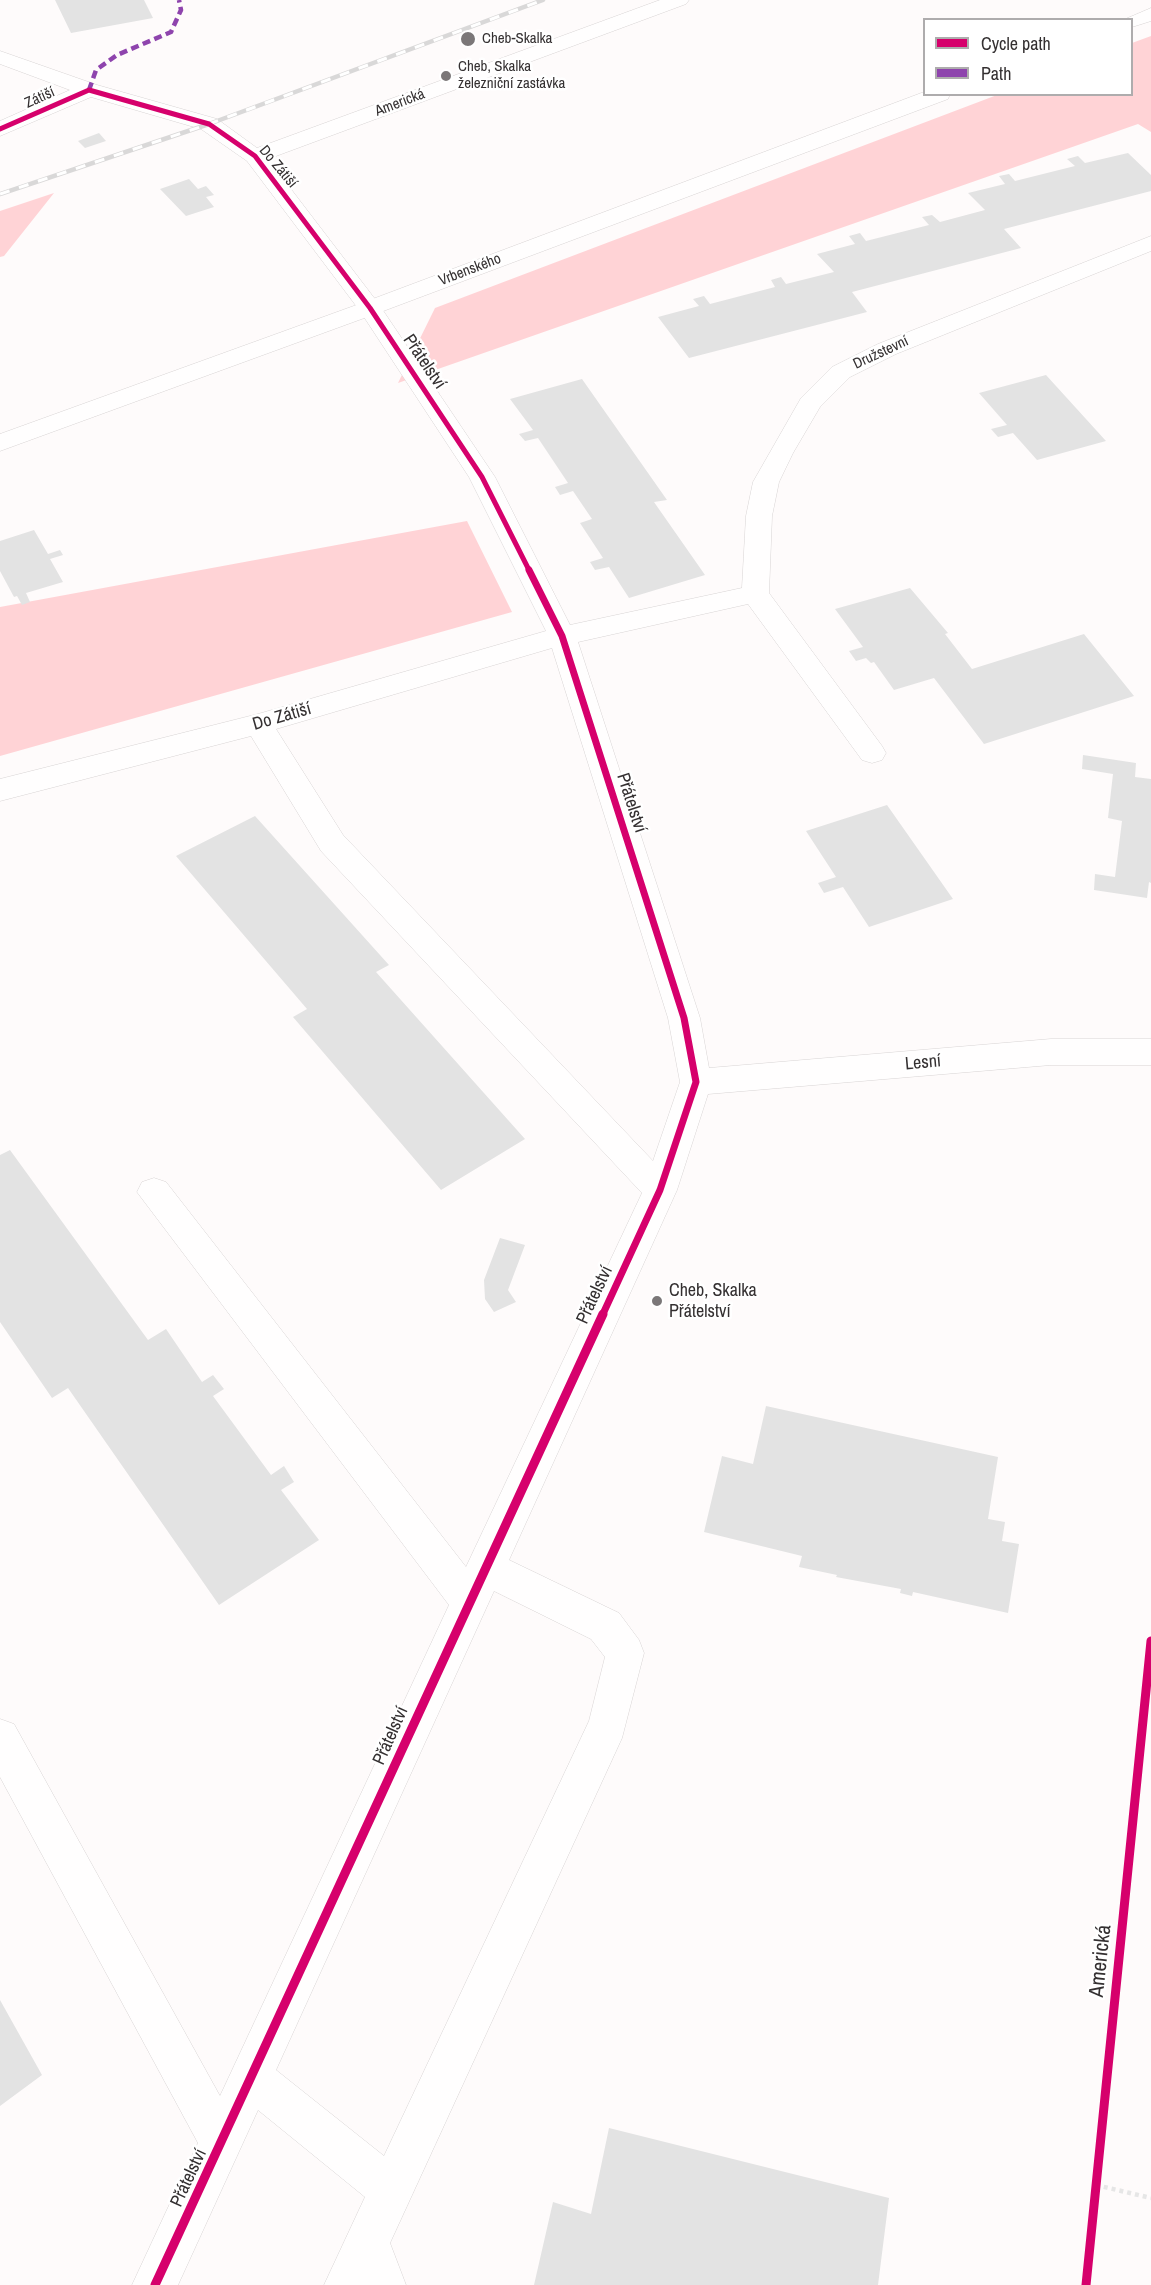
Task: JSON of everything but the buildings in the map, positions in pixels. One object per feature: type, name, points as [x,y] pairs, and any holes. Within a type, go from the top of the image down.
[{"type":"street","name":"Americká","points":[[255,156],[679,0]]},
{"type":"street","points":[[1133,20],[1151,14]]},
{"type":"street","name":"Zátiší","points":[[0,57],[90,90]]},
{"type":"street","name":"Do Zátiší","points":[[90,90],[209,124],[255,156],[370,308]]},
{"type":"street","name":"Zátiší","points":[[0,129],[90,90]]},
{"type":"street","name":"Vrbenského","points":[[0,443],[370,308],[935,96]]},
{"type":"street","name":"Družstevní","points":[[755,594],[759,516],[766,482],[810,403],[841,372],[887,349],[1151,243]]},
{"type":"street","name":"Přátelství","points":[[155,2285],[660,1190],[696,1082],[684,1018],[562,636],[482,477],[370,308]]},
{"type":"street","points":[[562,636],[755,594],[872,753]]},
{"type":"street","name":"Do Zátiší","points":[[0,790],[258,724],[562,636]]},
{"type":"street","points":[[258,724],[332,843],[660,1190]]},
{"type":"street","name":"Lesní","points":[[696,1082],[1051,1052],[1151,1052]]},
{"type":"street","points":[[154,1192],[477,1583],[605,1626],[625,1653],[608,1724],[347,2285]]},
{"type":"street","name":"Přátelství","points":[[0,1738],[222,2144]]},
{"type":"street","points":[[252,2078],[391,2190]]},
{"type":"street","points":[[367,2242],[383,2285]]},
{"type":"path","points":[[1095,2196],[1097,2173]]},
{"type":"path","points":[[1096,2185],[1151,2198]]},
{"type":"shaded area","points":[[1151,36],[1151,132],[1138,124],[398,383],[435,308],[994,96],[1133,96],[1133,43]]},
{"type":"shaded area","points":[[54,193],[4,256],[0,257],[0,211]]},
{"type":"shaded area","points":[[467,521],[512,612],[0,756],[0,607]]},
{"type":"railway","points":[[0,194],[209,124],[543,0]]},
{"type":"marked path","points":[[89,90],[96,70],[117,55],[171,32],[181,10],[179,0]]},
{"type":"cycle path","points":[[0,129],[89,90],[209,124],[255,156],[370,308],[482,477],[562,636],[684,1018],[696,1082],[660,1190],[155,2285]]},
{"type":"cycle path","points":[[1086,2285],[1151,1641]]},
{"type":"place","name":"Cheb-Skalka","points":[[468,39]]},
{"type":"place","name":"Cheb, Skalka železniční zastávka","points":[[446,76]]},
{"type":"place","name":"Cheb, Skalka Přátelství","points":[[657,1301]]}]
